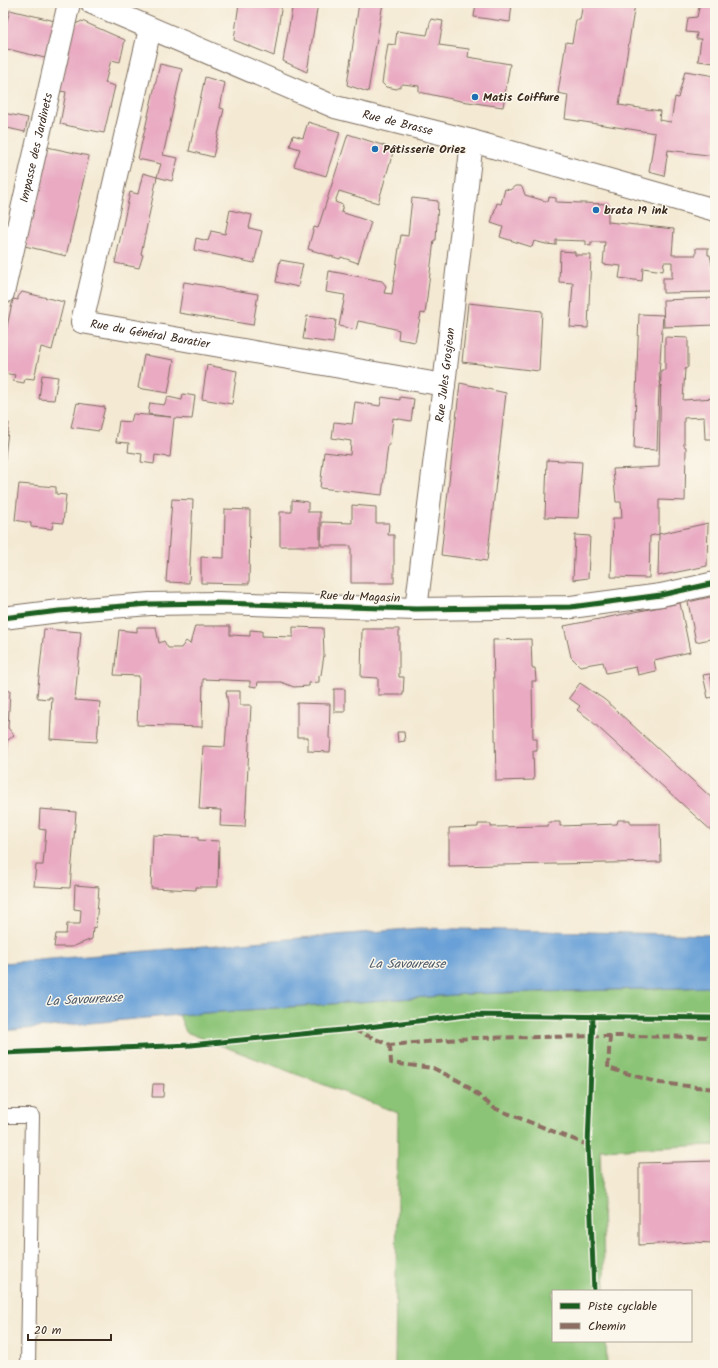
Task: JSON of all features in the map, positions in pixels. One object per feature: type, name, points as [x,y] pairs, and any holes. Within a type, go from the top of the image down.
[{"type":"street","name":"Impasse des Jardinets","points":[[3,293],[69,3]]},
{"type":"street","name":"Rue de Brasse","points":[[92,3],[335,107],[472,141],[715,210]]},
{"type":"street","name":"Rue du Général Baratier","points":[[150,29],[82,322],[444,385]]},
{"type":"street","name":"Rue Jules Grosjean","points":[[416,609],[472,141]]},
{"type":"street","name":"Rue du Magasin","points":[[3,618],[60,611],[150,604],[217,603],[416,609],[571,607],[661,596],[715,583]]},
{"type":"lane","points":[[3,1116],[32,1116],[28,1365]]},
{"type":"green space","points":[[715,987],[715,1145],[600,1150],[605,1290],[552,1290],[552,1342],[606,1342],[607,1365],[395,1365],[398,1113],[186,1032],[179,1015],[468,994]]},
{"type":"water","name":"La Savoureuse","points":[[419,928],[715,935],[715,987],[468,994],[179,1015],[3,1031],[3,963]]},
{"type":"building","points":[[239,3],[282,3],[274,56],[234,40]]},
{"type":"building","points":[[293,3],[318,3],[307,72],[283,61]]},
{"type":"building","points":[[359,3],[383,3],[368,92],[347,85]]},
{"type":"building","points":[[476,3],[512,3],[510,22],[474,17]]},
{"type":"building","points":[[583,3],[635,4],[619,105],[660,111],[659,120],[671,122],[675,97],[678,98],[685,71],[715,76],[715,156],[668,150],[664,176],[649,172],[655,133],[565,119],[568,95],[558,93],[566,42],[572,43],[576,20],[580,20]]},
{"type":"building","points":[[700,3],[715,3],[715,63],[698,61],[701,39],[696,39],[697,33],[686,32],[688,18],[697,17]]},
{"type":"building","points":[[10,10],[59,22],[49,59],[3,48],[3,36]]},
{"type":"building","points":[[431,19],[443,21],[439,45],[469,49],[468,57],[510,64],[503,107],[461,101],[419,92],[419,86],[403,84],[397,89],[386,87],[382,83],[388,44],[395,45],[397,31],[427,35]]},
{"type":"building","points":[[82,21],[125,40],[120,62],[111,60],[105,83],[115,86],[104,133],[60,124],[66,92],[59,91],[73,25]]},
{"type":"building","points":[[160,64],[182,69],[163,155],[178,158],[172,181],[157,177],[161,164],[138,159]]},
{"type":"building","points":[[205,77],[225,83],[220,108],[224,109],[213,157],[189,151]]},
{"type":"building","points":[[3,113],[28,118],[25,132],[3,127]]},
{"type":"building","points":[[308,122],[340,132],[326,176],[294,166],[300,149],[290,146],[293,135],[303,138]]},
{"type":"building","points":[[348,134],[394,149],[378,203],[339,191],[335,202],[343,205],[341,212],[371,222],[358,263],[308,249],[314,227],[318,228]]},
{"type":"building","points":[[47,147],[89,156],[66,256],[25,246]]},
{"type":"building","points":[[143,173],[157,177],[141,254],[143,255],[139,268],[115,263],[130,192],[138,194]]},
{"type":"building","points":[[515,186],[521,186],[525,195],[545,201],[548,201],[549,197],[556,198],[556,202],[608,204],[608,222],[674,229],[672,255],[696,255],[696,248],[708,248],[708,255],[710,255],[715,278],[715,292],[663,293],[663,278],[672,278],[672,262],[664,262],[663,271],[643,268],[642,281],[619,278],[621,266],[603,264],[605,242],[591,242],[591,246],[586,245],[586,241],[556,240],[556,245],[534,241],[532,247],[500,237],[503,227],[491,223],[497,203],[501,204],[505,189],[510,190]]},
{"type":"building","points":[[412,198],[438,201],[436,240],[434,240],[425,314],[421,313],[415,342],[398,339],[399,330],[379,325],[358,321],[356,330],[339,326],[345,295],[326,292],[329,271],[382,281],[386,286],[384,293],[392,294],[401,235],[408,236]]},
{"type":"building","points":[[230,210],[252,215],[249,228],[262,231],[254,263],[194,250],[196,238],[208,241],[211,231],[225,234]]},
{"type":"building","points":[[560,251],[575,252],[575,255],[591,255],[588,328],[570,327],[573,283],[559,282]]},
{"type":"building","points":[[280,260],[303,264],[298,287],[276,282]]},
{"type":"building","points":[[184,282],[258,294],[253,325],[179,313]]},
{"type":"building","points":[[22,292],[64,302],[52,350],[41,347],[34,379],[25,378],[24,383],[13,381],[15,375],[3,373],[3,345],[13,299],[18,300],[18,297]]},
{"type":"building","points":[[715,298],[715,325],[664,327],[663,300]]},
{"type":"building","points":[[468,303],[542,311],[539,371],[462,362]]},
{"type":"building","points":[[639,314],[663,315],[659,376],[661,387],[659,387],[657,450],[634,449]]},
{"type":"building","points":[[307,316],[336,320],[333,343],[303,339]]},
{"type":"building","points":[[665,337],[688,338],[688,367],[685,369],[683,400],[715,398],[715,439],[705,439],[704,417],[684,418],[684,446],[686,447],[685,501],[659,500],[659,534],[650,536],[649,578],[611,577],[613,518],[622,518],[621,502],[616,502],[613,469],[659,467],[661,370],[665,370]]},
{"type":"building","points":[[144,355],[174,360],[168,393],[138,388]]},
{"type":"building","points":[[207,365],[237,371],[232,404],[202,399]]},
{"type":"building","points":[[42,375],[58,377],[54,400],[39,399]]},
{"type":"building","points":[[460,383],[506,393],[487,561],[441,555]]},
{"type":"building","points":[[183,394],[195,396],[192,419],[174,418],[170,457],[155,455],[154,464],[141,462],[142,454],[128,452],[129,443],[116,442],[119,421],[131,422],[133,414],[171,417],[148,414],[150,403],[164,405],[168,397],[182,400]]},
{"type":"building","points":[[382,397],[400,400],[400,397],[414,399],[411,421],[393,418],[382,495],[320,488],[324,452],[350,455],[351,441],[332,438],[334,422],[352,424],[355,402],[380,406]]},
{"type":"building","points":[[77,403],[105,407],[99,431],[71,427]]},
{"type":"building","points":[[3,422],[9,423],[4,465],[3,465]]},
{"type":"building","points":[[547,460],[582,462],[578,518],[545,517]]},
{"type":"building","points":[[19,484],[56,487],[56,494],[66,495],[63,523],[53,522],[52,529],[31,527],[31,523],[15,520]]},
{"type":"building","points":[[172,499],[193,500],[189,583],[166,582]]},
{"type":"building","points":[[292,500],[308,502],[308,512],[320,512],[320,546],[280,546],[280,512],[292,512]]},
{"type":"building","points":[[352,505],[376,507],[376,523],[389,523],[388,535],[394,535],[394,583],[351,583],[351,546],[321,546],[322,522],[352,523]]},
{"type":"building","points":[[225,509],[250,510],[249,584],[201,583],[201,557],[224,558]]},
{"type":"building","points":[[708,523],[707,566],[658,576],[659,534]]},
{"type":"building","points":[[575,535],[590,536],[588,578],[573,580]]},
{"type":"building","points":[[715,596],[715,638],[696,642],[688,602]]},
{"type":"building","points":[[680,603],[690,652],[654,660],[656,671],[638,675],[636,667],[606,673],[603,662],[580,666],[571,657],[564,626]]},
{"type":"building","points":[[195,626],[230,626],[230,635],[250,636],[250,630],[262,631],[262,636],[293,637],[293,627],[323,628],[324,655],[319,682],[309,683],[309,686],[294,687],[281,682],[258,682],[257,687],[250,686],[250,681],[203,679],[202,727],[137,725],[139,676],[114,675],[119,630],[137,632],[137,627],[156,627],[159,643],[164,641],[168,648],[181,648],[186,641],[190,644]]},
{"type":"building","points":[[44,629],[81,632],[75,700],[100,702],[97,742],[50,739],[52,697],[49,697],[49,699],[38,698],[37,696]]},
{"type":"building","points":[[362,629],[399,629],[399,677],[404,677],[403,695],[378,695],[378,678],[361,677]]},
{"type":"building","points":[[531,639],[532,668],[535,668],[536,681],[532,681],[533,739],[537,739],[537,751],[533,751],[534,780],[496,781],[493,640]]},
{"type":"building","points":[[710,674],[714,697],[708,698],[703,675]]},
{"type":"building","points":[[580,683],[605,700],[715,801],[715,834],[588,718],[577,710],[580,706],[569,698]]},
{"type":"building","points":[[334,689],[345,689],[345,712],[334,712]]},
{"type":"building","points":[[3,690],[10,691],[8,728],[14,735],[7,741],[6,756],[3,756]]},
{"type":"building","points":[[226,691],[240,691],[240,705],[251,705],[245,827],[220,826],[221,810],[199,809],[203,746],[225,747],[228,705]]},
{"type":"building","points":[[297,703],[330,704],[330,752],[308,751],[308,737],[297,737]]},
{"type":"building","points":[[397,732],[404,732],[405,741],[398,742]]},
{"type":"building","points":[[40,809],[76,812],[70,888],[34,886],[36,865],[43,865],[46,830],[39,829]]},
{"type":"building","points":[[618,820],[630,820],[630,824],[660,824],[661,862],[449,866],[449,828],[478,827],[478,824],[491,824],[491,827],[548,826],[549,822],[560,822],[560,826],[617,824]]},
{"type":"building","points":[[153,835],[198,837],[198,840],[219,841],[218,887],[196,887],[196,890],[151,888]]},
{"type":"building","points":[[75,885],[99,887],[96,928],[93,927],[92,939],[72,947],[54,947],[56,934],[66,934],[67,924],[80,924],[81,910],[74,909]]},
{"type":"building","points":[[153,1084],[164,1084],[163,1097],[152,1097]]},
{"type":"building","points":[[715,1161],[715,1246],[713,1243],[693,1242],[639,1245],[639,1163]]},
{"type":"marked path","points":[[354,1030],[390,1045],[471,1038],[610,1036],[715,1037]]},
{"type":"marked path","points":[[610,1036],[608,1068],[660,1083],[715,1089]]},
{"type":"marked path","points":[[390,1045],[391,1063],[433,1068],[463,1083],[494,1108],[588,1145]]},
{"type":"cycle path","points":[[3,618],[59,611],[150,604],[217,603],[416,609],[571,607],[661,595],[715,583]]},
{"type":"cycle path","points":[[3,1053],[191,1045],[352,1029],[467,1015],[715,1018]]},
{"type":"cycle path","points":[[593,1016],[588,1145],[594,1290]]},
{"type":"place","name":"Matis Coiffure","points":[[475,97]]},
{"type":"place","name":"Pâtisserie Oriez","points":[[375,149]]},
{"type":"place","name":"brata 19 ink","points":[[596,210]]}]
